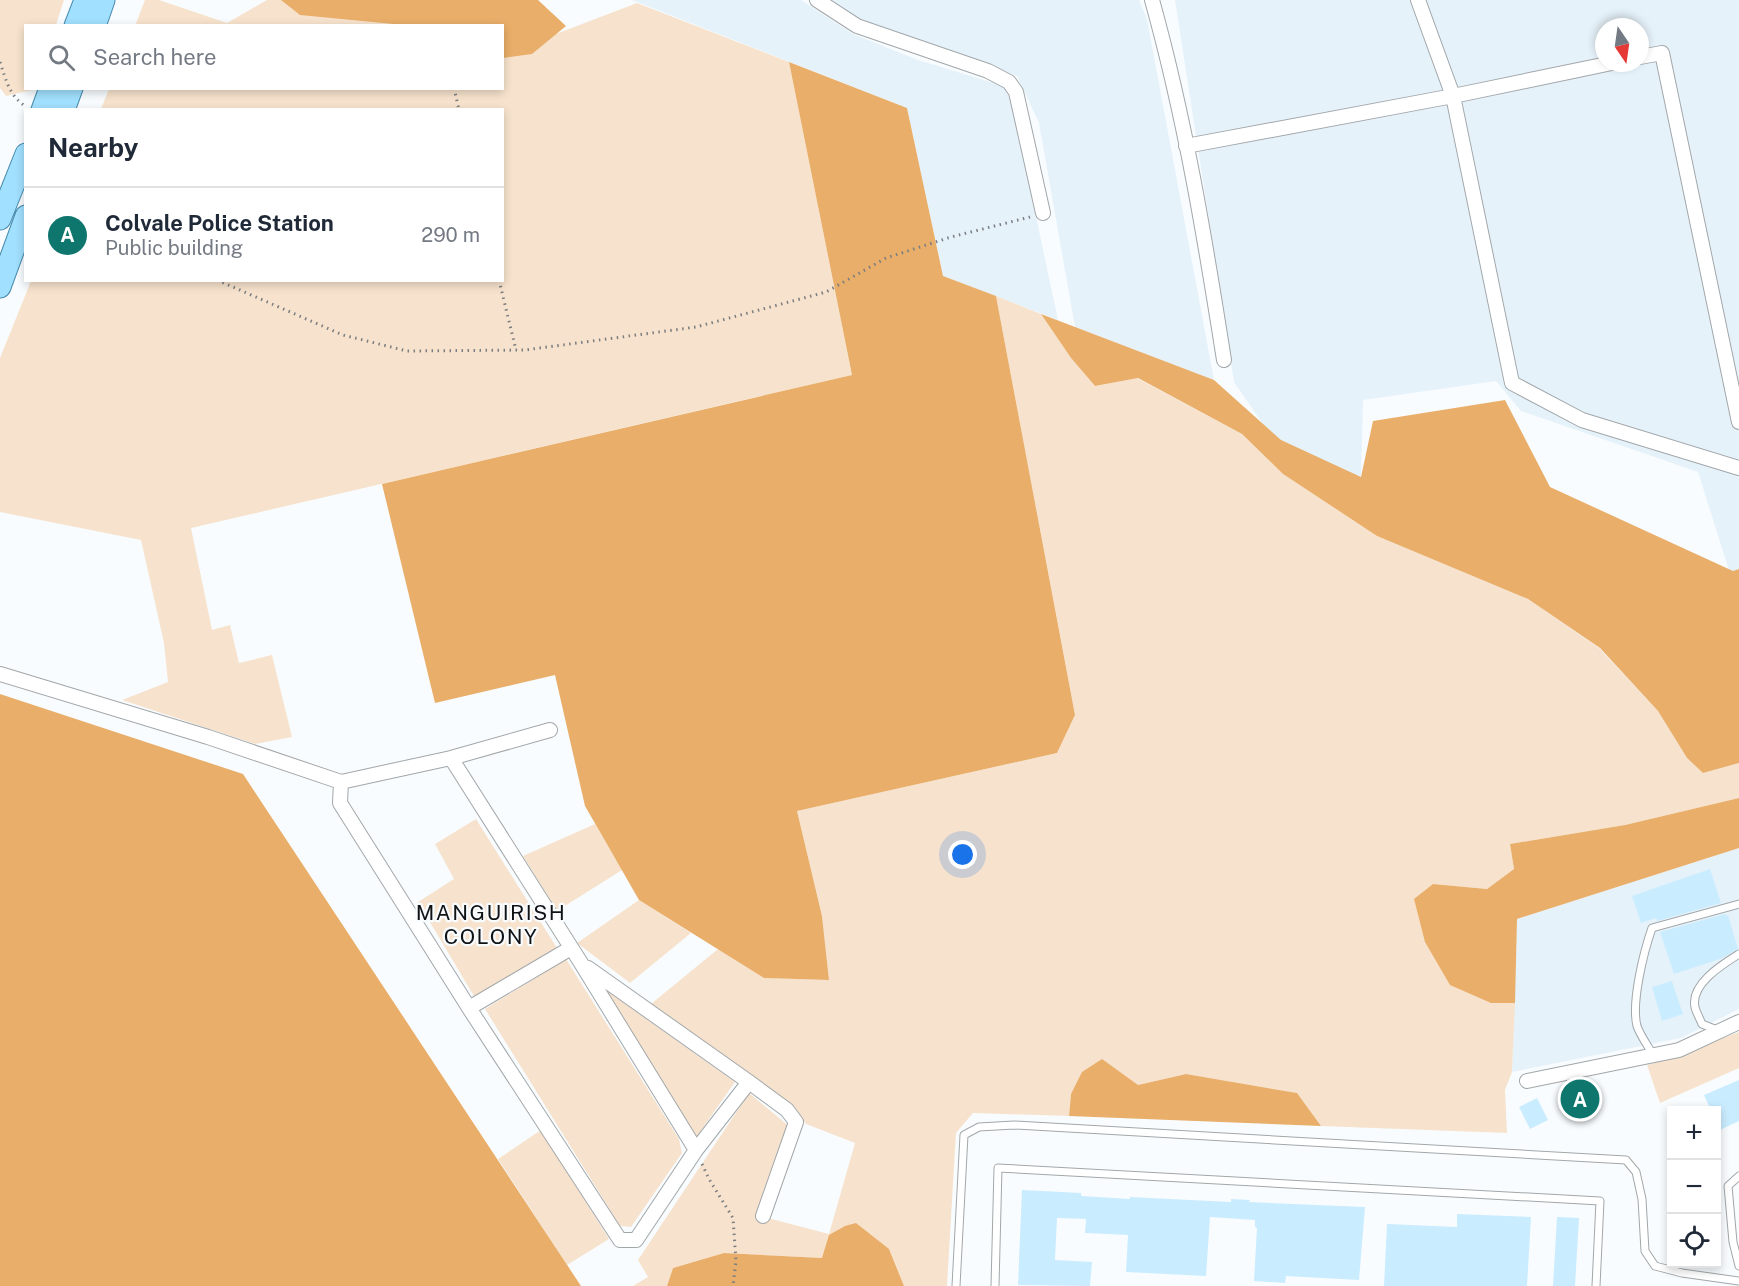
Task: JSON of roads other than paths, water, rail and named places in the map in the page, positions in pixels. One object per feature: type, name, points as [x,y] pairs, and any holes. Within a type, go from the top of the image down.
[{"type":"main road","points":[[76,24],[85,0]]},
{"type":"main road","points":[[96,24],[104,0]]},
{"type":"main road","points":[[43,108],[49,90]]},
{"type":"main road","points":[[65,108],[71,90]]},
{"type":"main road","points":[[0,219],[24,159]]},
{"type":"main road","points":[[0,286],[24,221]]},
{"type":"street","points":[[817,0],[857,26],[988,71],[1009,82],[1016,92],[1043,213]]},
{"type":"street","points":[[1152,0],[1186,146],[1224,360]]},
{"type":"street","points":[[1418,0],[1453,96],[1512,383],[1582,420],[1739,468]]},
{"type":"street","points":[[1649,55],[1662,53],[1739,422]]},
{"type":"street","points":[[1186,146],[1453,96],[1595,67]]},
{"type":"street","points":[[0,674],[207,737],[341,782],[451,758],[550,730]]},
{"type":"street","points":[[451,758],[696,1150]]},
{"type":"street","points":[[341,782],[340,803],[469,1008],[620,1240],[636,1240],[696,1150],[750,1082]]},
{"type":"street","points":[[469,1008],[571,948]]},
{"type":"street","points":[[581,963],[750,1082],[787,1110],[796,1122],[763,1216]]},
{"type":"street","points":[[1527,1081],[1679,1050],[1739,1022]]},
{"type":"lane","points":[[1653,1055],[1637,1025],[1636,998],[1644,949],[1652,928],[1739,904]]},
{"type":"lane","points":[[1719,1031],[1702,1024],[1694,1005],[1699,988],[1711,974],[1739,954]]},
{"type":"lane","points":[[956,1286],[964,1136],[979,1127],[1014,1125],[1626,1160],[1636,1172],[1642,1199],[1645,1251],[1655,1266],[1682,1273],[1739,1281]]},
{"type":"lane","points":[[995,1286],[998,1168],[1600,1201],[1596,1286]]},
{"type":"lane","points":[[1739,1176],[1728,1186],[1733,1242],[1739,1266]]},
{"type":"place","name":"Colvale Police Station","points":[[1580,1099]]},
{"type":"district","name":"MANGUIRISH COLONY","points":[[491,925]]}]
